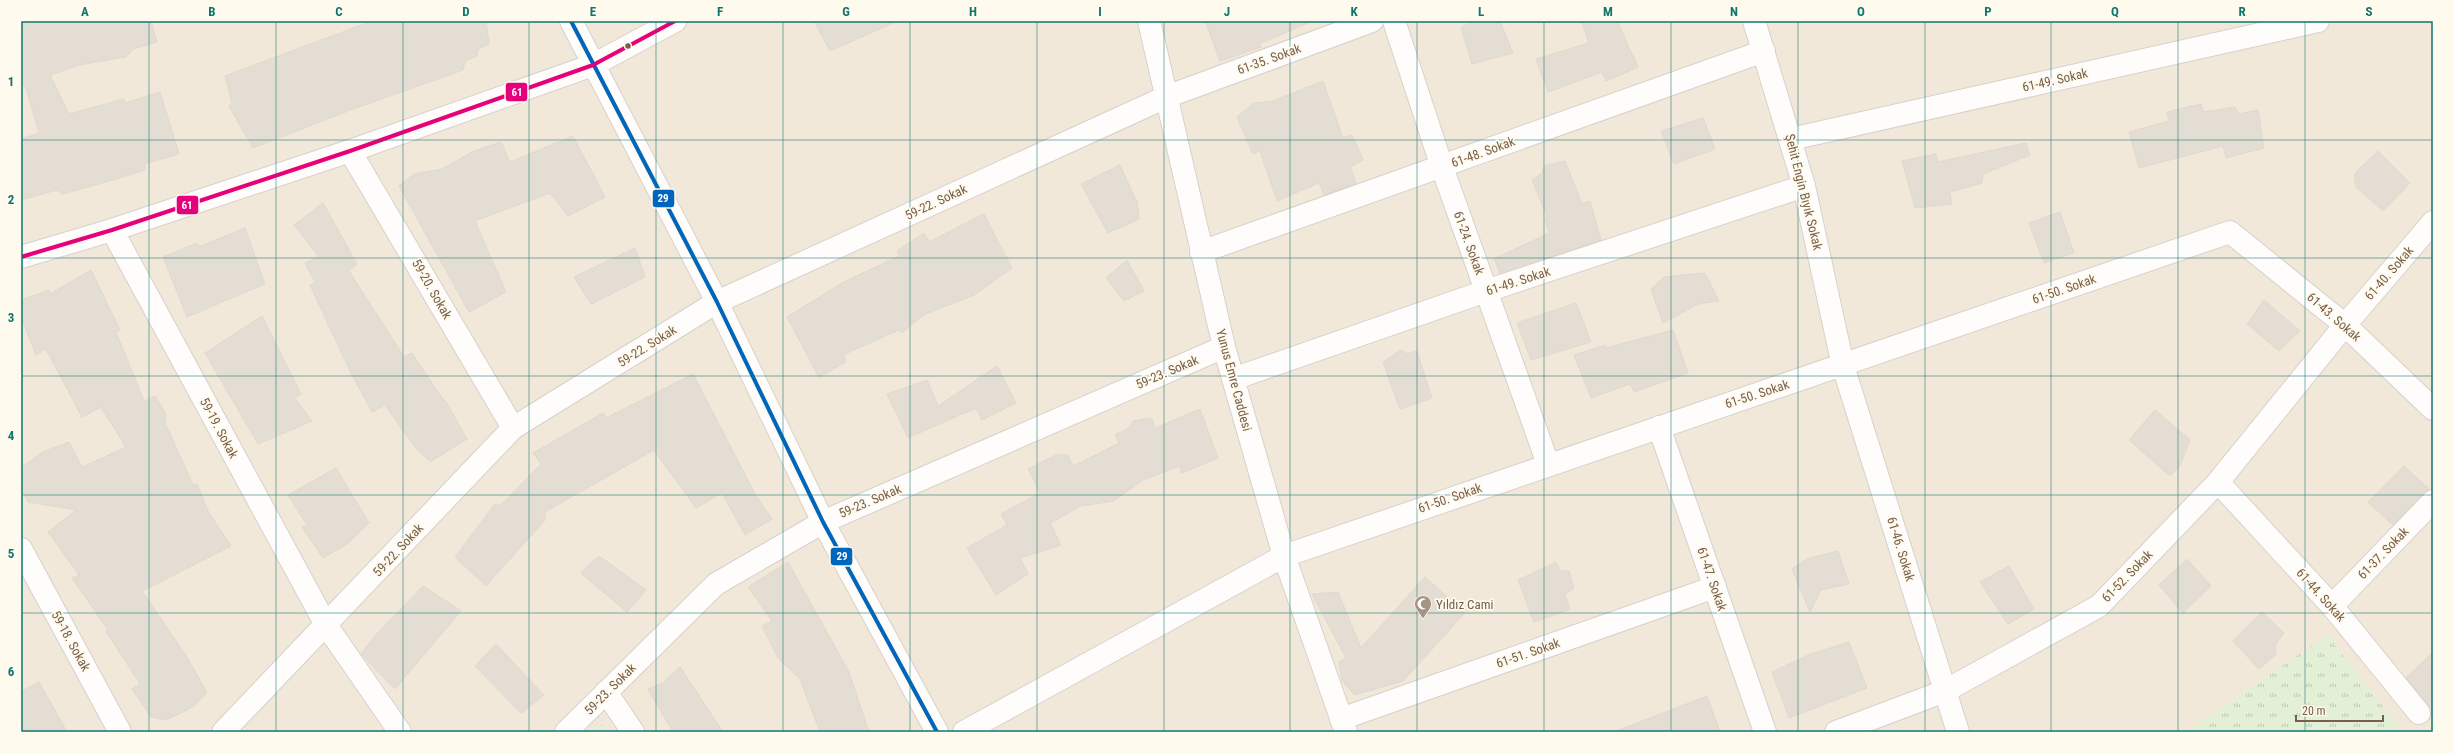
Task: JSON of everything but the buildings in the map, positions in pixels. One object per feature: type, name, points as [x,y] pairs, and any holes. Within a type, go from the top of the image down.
[{"type":"street","points":[[571,21],[717,302],[822,522],[937,732]]},
{"type":"street","points":[[21,257],[112,230],[350,150],[593,65],[675,21]]},
{"type":"street","name":"Yunus Emre Caddesi","points":[[1149,21],[1224,347],[1284,556],[1344,725]]},
{"type":"street","name":"61-35. Sokak","points":[[1166,96],[1372,21]]},
{"type":"street","name":"61-24. Sokak","points":[[1394,21],[1442,167],[1548,464]]},
{"type":"street","name":"Şehit Engin Bıyık Sokak","points":[[1754,21],[1792,139],[1804,186],[1843,366]]},
{"type":"street","name":"61-49. Sokak","points":[[1792,139],[2318,21]]},
{"type":"street","name":"61-48. Sokak","points":[[1201,252],[1764,51]]},
{"type":"street","name":"59-22. Sokak","points":[[223,732],[326,626],[513,428],[717,302],[1166,96]]},
{"type":"street","name":"59-20. Sokak","points":[[350,150],[513,428]]},
{"type":"street","name":"61-49. Sokak","points":[[1233,379],[1486,291],[1804,186]]},
{"type":"street","name":"61-40. Sokak","points":[[2345,325],[2433,222]]},
{"type":"street","name":"59-19. Sokak","points":[[112,230],[326,626],[400,732]]},
{"type":"street","name":"61-50. Sokak","points":[[1284,556],[1548,464],[1843,366],[2230,232]]},
{"type":"street","name":"61-43. Sokak","points":[[2230,232],[2345,325],[2433,409]]},
{"type":"street","name":"61-52. Sokak","points":[[1836,732],[1945,691],[2099,606],[2218,482],[2345,325]]},
{"type":"street","name":"59-23. Sokak","points":[[566,732],[716,584],[822,522],[1224,347]]},
{"type":"street","name":"61-46. Sokak","points":[[1843,366],[1958,732]]},
{"type":"street","name":"61-47. Sokak","points":[[1659,427],[1765,732]]},
{"type":"street","name":"61-44. Sokak","points":[[2218,482],[2332,606],[2419,713]]},
{"type":"street","name":"61-37. Sokak","points":[[2332,606],[2433,501]]},
{"type":"street","name":"59-18. Sokak","points":[[21,550],[120,732]]},
{"type":"street","points":[[964,732],[1284,556]]},
{"type":"street","name":"61-51. Sokak","points":[[1344,725],[1715,588]]},
{"type":"street","points":[[606,692],[633,732]]},
{"type":"shaded area","points":[[21,21],[2433,21],[2433,732],[2403,732],[2327,635],[2186,732],[21,732]]},
{"type":"green space","points":[[2327,635],[2403,732],[2186,732]]},
{"type":"green space","points":[[600,723],[611,732],[592,732]]},
{"type":"transit line","name":"29","points":[[571,21],[717,302],[823,522],[937,732]]},
{"type":"transit line","name":"61","points":[[21,257],[112,230],[350,151],[593,65],[675,21]]},
{"type":"place","name":"Yıldız Cami","points":[[1423,619]]}]
